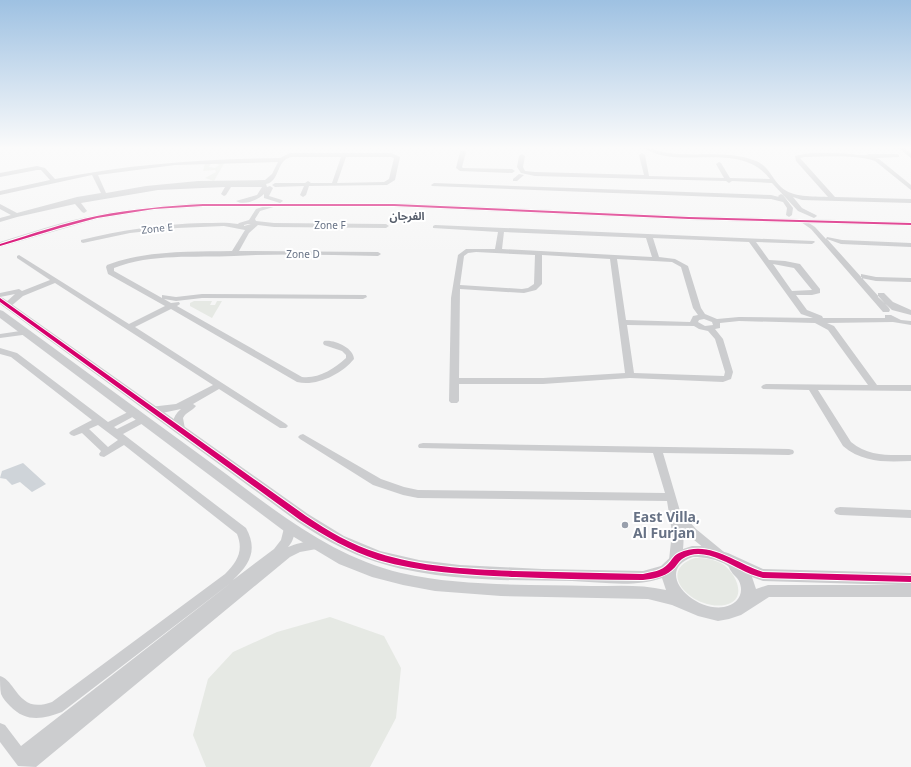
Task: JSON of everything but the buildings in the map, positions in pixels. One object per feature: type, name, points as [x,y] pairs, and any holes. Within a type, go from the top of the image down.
[{"type":"street","points":[[0,193],[42,183]]},
{"type":"street","points":[[99,183],[105,195]]},
{"type":"street","points":[[0,220],[52,205],[105,195],[183,184],[270,183]]},
{"type":"street","points":[[273,183],[268,190],[266,197],[279,203]]},
{"type":"street","points":[[287,183],[368,185],[388,183]]},
{"type":"street","points":[[515,183],[516,189]]},
{"type":"street","points":[[775,183],[790,202],[800,210],[814,216]]},
{"type":"street","points":[[818,183],[833,199]]},
{"type":"street","points":[[0,206],[16,215],[105,195],[230,184],[265,184]]},
{"type":"street","points":[[224,194],[230,184]]},
{"type":"street","points":[[0,245],[58,227],[122,213],[187,206],[237,203],[258,197],[262,194],[265,184]]},
{"type":"street","points":[[303,195],[308,184]]},
{"type":"street","points":[[434,185],[771,197],[790,202],[802,198]]},
{"type":"street","points":[[771,197],[781,192],[802,198],[911,201]]},
{"type":"street","points":[[788,194],[790,202],[789,215]]},
{"type":"street","points":[[76,201],[84,211]]},
{"type":"street","points":[[0,240],[59,222],[134,207],[192,201],[237,203],[399,202],[689,214],[911,218]]},
{"type":"street","points":[[231,254],[241,232],[240,225],[247,219],[252,210],[237,203]]},
{"type":"street","points":[[231,254],[246,232],[253,225],[252,220],[258,210],[279,203],[394,205],[761,220],[911,223]]},
{"type":"street","points":[[761,220],[796,218],[911,223]]},
{"type":"street","points":[[802,221],[824,236],[838,248],[885,300],[900,309],[911,313]]},
{"type":"street","points":[[822,221],[820,228],[824,236],[892,320]]},
{"type":"street","name":"Zone E","points":[[83,240],[159,227],[193,225],[253,225]]},
{"type":"street","name":"Zone F","points":[[253,225],[386,226]]},
{"type":"street","points":[[435,226],[649,237],[812,242]]},
{"type":"street","points":[[498,251],[501,230]]},
{"type":"street","points":[[824,236],[841,242],[910,246]]},
{"type":"street","points":[[649,237],[656,259]]},
{"type":"street","points":[[751,240],[790,293],[801,315]]},
{"type":"street","points":[[838,248],[843,244],[868,243]]},
{"type":"street","points":[[454,401],[456,287],[458,265],[462,254],[473,250],[673,260],[684,266],[697,308],[702,316]]},
{"type":"street","points":[[456,287],[522,291],[532,290],[537,287],[538,284],[539,253]]},
{"type":"street","name":"Zone D","points":[[123,261],[162,255],[378,254]]},
{"type":"street","points":[[19,257],[283,426]]},
{"type":"street","points":[[614,257],[630,375]]},
{"type":"street","points":[[123,261],[116,266],[117,270],[165,298],[176,307]]},
{"type":"street","points":[[123,261],[114,264],[110,267],[110,270],[294,377],[303,380],[318,379],[348,361],[351,356],[349,352],[327,343]]},
{"type":"street","points":[[767,262],[785,263],[797,266],[817,291],[790,293]]},
{"type":"street","points":[[864,276],[876,279],[911,280]]},
{"type":"street","points":[[0,295],[17,292],[54,280]]},
{"type":"street","points":[[2,306],[20,294],[54,280]]},
{"type":"street","points":[[872,286],[878,281],[903,280]]},
{"type":"street","points":[[165,298],[176,299],[196,296],[363,297]]},
{"type":"street","points":[[130,328],[165,314],[196,296]]},
{"type":"street","points":[[2,306],[27,332],[144,414],[180,429],[309,522],[350,546],[379,557],[443,569],[486,573],[643,577],[658,574],[680,556],[693,552],[709,553],[728,560],[753,573],[777,576],[911,578]]},
{"type":"street","points":[[2,306],[289,527],[344,560],[374,571],[406,580],[481,588],[647,593],[667,597],[710,614],[733,612],[759,594],[768,591],[911,591]]},
{"type":"street","points":[[786,319],[801,315],[833,324],[875,317],[885,311],[900,309]]},
{"type":"street","points":[[696,324],[694,320],[702,316],[712,318],[716,321],[786,319],[892,320],[908,324]]},
{"type":"street","points":[[623,322],[696,324],[700,327],[710,328],[717,326],[716,321]]},
{"type":"street","points":[[833,324],[875,388]]},
{"type":"street","points":[[454,381],[543,381],[630,375],[719,380],[726,378],[729,372],[719,339],[710,328]]},
{"type":"street","points":[[0,336],[27,332]]},
{"type":"street","points":[[0,352],[14,356],[242,531],[247,540],[247,551],[244,560],[230,577],[57,707],[39,712],[29,712],[22,709],[0,682]]},
{"type":"street","points":[[144,414],[105,453],[78,431],[102,424],[144,414],[180,406],[222,386]]},
{"type":"street","points":[[180,429],[177,422],[184,410],[222,386]]},
{"type":"street","points":[[766,387],[911,388]]},
{"type":"street","points":[[812,388],[847,444],[854,451],[872,458],[911,458]]},
{"type":"street","points":[[303,437],[377,482],[403,491],[418,494],[671,497]]},
{"type":"street","points":[[423,446],[789,452]]},
{"type":"street","points":[[657,450],[676,513],[678,541],[669,580],[678,596],[687,604]]},
{"type":"street","points":[[840,511],[911,514]]},
{"type":"street","points":[[676,513],[702,541],[728,560],[743,575],[749,589],[748,596],[741,607]]},
{"type":"street","points":[[24,763],[278,552],[287,541],[289,527]]},
{"type":"street","points":[[24,763],[286,554],[298,548],[318,545]]},
{"type":"street","points":[[0,730],[24,763]]},
{"type":"shaded area","points":[[194,301],[212,301],[210,305],[215,305],[217,301],[222,301],[212,318],[190,306],[190,303]]},
{"type":"shaded area","points":[[23,463],[46,484],[32,492],[20,482],[12,485],[6,479],[0,478],[2,471]]},
{"type":"shaded area","points":[[695,558],[714,560],[729,569],[738,587],[736,598],[732,602],[725,605],[713,605],[701,602],[683,589],[678,580],[678,572],[683,564]]},
{"type":"shaded area","points":[[330,617],[384,636],[401,668],[396,718],[370,767],[206,767],[193,735],[208,679],[233,652],[277,632]]},
{"type":"cycle path","points":[[0,245],[58,227],[97,217],[154,208],[203,205],[394,205],[689,218],[911,224]]},
{"type":"cycle path","points":[[0,300],[303,518],[340,540],[379,557],[419,566],[460,571],[542,575],[643,577],[663,572],[682,555],[703,551],[763,575],[911,579]]},
{"type":"place","name":"East Villa, Al Furjan","points":[[625,525]]},
{"type":"district","name":"الفرجان","points":[[407,216]]}]
